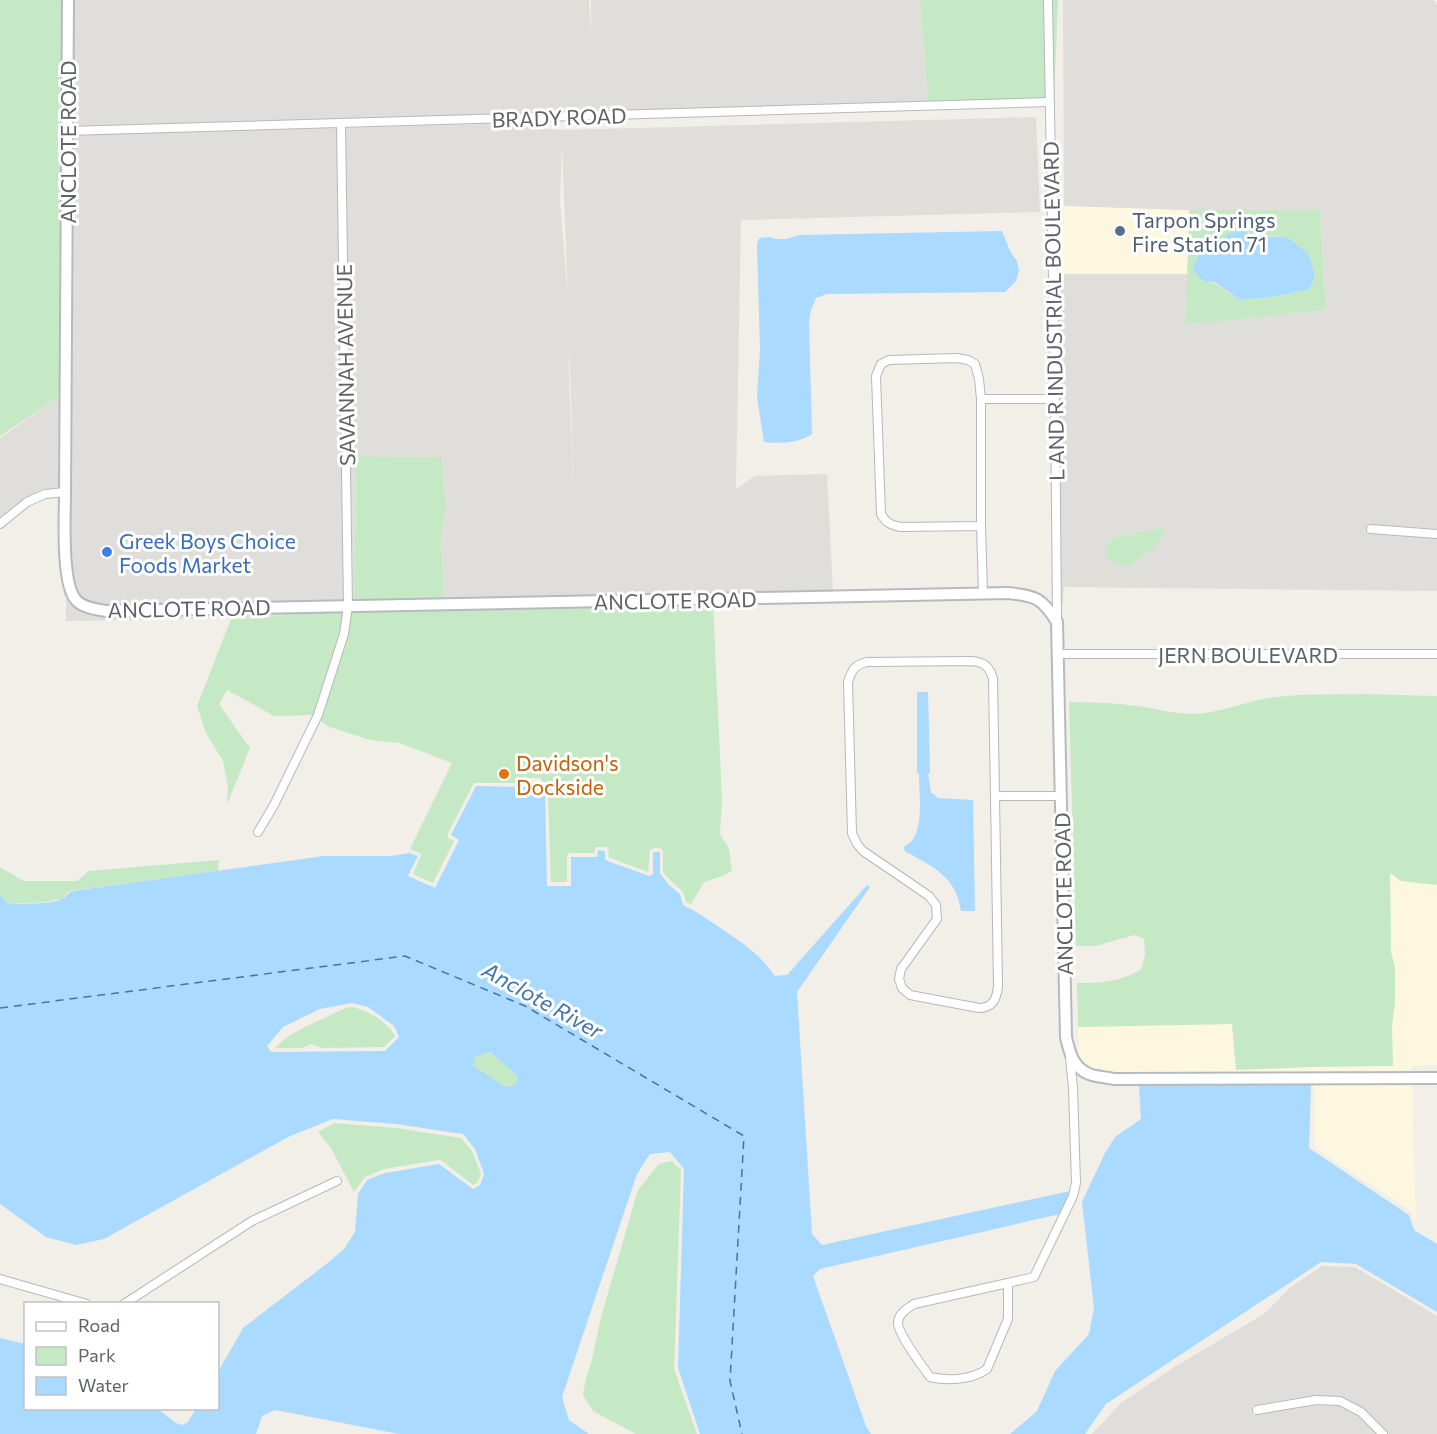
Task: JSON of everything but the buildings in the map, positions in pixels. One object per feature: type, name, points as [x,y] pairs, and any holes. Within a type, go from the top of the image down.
[{"type":"street","name":"ANCLOTE ROAD","points":[[68,0],[65,492],[66,567],[75,599],[86,607],[106,611],[983,593],[1030,595],[1041,601],[1057,622],[1066,1037],[1070,1053]]},
{"type":"street","name":"L AND R INDUSTRIAL BOULEVARD","points":[[1048,0],[1057,622]]},
{"type":"street","name":"BRADY ROAD","points":[[68,130],[1050,102]]},
{"type":"street","name":"SAVANNAH AVENUE","points":[[258,832],[274,805],[318,715],[344,634],[348,606],[341,123]]},
{"type":"street","points":[[981,526],[901,527],[885,521],[880,505],[876,376],[881,364],[889,360],[946,358],[968,360],[975,364],[978,370],[981,399],[983,593]]},
{"type":"street","points":[[981,399],[1055,399]]},
{"type":"street","points":[[0,524],[27,502],[45,494],[65,492]]},
{"type":"street","points":[[1371,529],[1437,534]]},
{"type":"street","name":"JERN BOULEVARD","points":[[1059,654],[1437,654]]},
{"type":"street","points":[[972,661],[985,664],[992,672],[993,679],[995,796],[999,986],[995,1000],[986,1008],[979,1008],[910,995],[902,988],[899,979],[901,969],[937,919],[938,914],[936,905],[929,896],[868,855],[856,844],[852,833],[848,682],[858,664],[972,661]]},
{"type":"street","points":[[995,796],[1061,796]]},
{"type":"street","points":[[1070,1053],[1077,1066],[1088,1074],[1114,1078],[1437,1078]]},
{"type":"street","points":[[1008,1283],[1008,1319],[987,1369],[980,1374],[947,1380],[930,1377],[901,1333],[898,1321],[903,1311],[914,1304],[1034,1277],[1073,1196],[1076,1183],[1070,1053]]},
{"type":"street","points":[[129,1302],[252,1221],[336,1181]]},
{"type":"street","points":[[0,1279],[80,1302]]},
{"type":"street","points":[[1257,1410],[1316,1400],[1340,1401],[1361,1412],[1383,1434]]},
{"type":"shaded area","points":[[72,0],[589,0],[591,34],[591,0],[920,0],[928,102],[72,126]]},
{"type":"shaded area","points":[[1063,0],[1433,0],[1437,4],[1437,529],[1368,524],[1367,533],[1437,538],[1437,591],[1064,587],[1063,604],[1061,600],[1057,274],[1187,274],[1187,325],[1326,310],[1320,210],[1189,210],[1064,206]],"holes":[[[1163,527],[1162,537],[1105,550],[1113,538]]]},
{"type":"shaded area","points":[[1036,117],[1040,212],[741,220],[736,489],[755,476],[827,474],[833,591],[444,599],[441,535],[446,510],[442,457],[355,456],[353,601],[345,128],[519,123],[519,127],[562,130]],"holes":[[[562,144],[568,297],[560,202]],[[569,343],[575,512],[569,379]]]},
{"type":"shaded area","points":[[337,128],[344,601],[107,606],[88,602],[78,596],[70,567],[72,135]]},
{"type":"shaded area","points":[[1064,206],[1189,210],[1187,274],[1057,277]]},
{"type":"shaded area","points":[[61,395],[60,488],[40,490],[22,500],[21,507],[0,529],[0,438]]},
{"type":"shaded area","points":[[64,583],[85,611],[321,611],[261,618],[66,621]]},
{"type":"shaded area","points":[[1390,872],[1401,881],[1437,885],[1437,1065],[1412,1066],[1412,1073],[1114,1074],[1094,1070],[1079,1059],[1078,1027],[1232,1024],[1236,1070],[1312,1067],[1392,1025],[1395,1003],[1395,968],[1391,952]]},
{"type":"shaded area","points":[[1412,1082],[1416,1224],[1411,1211],[1315,1148],[1314,1083]]},
{"type":"shaded area","points":[[1322,1266],[1355,1267],[1437,1316],[1437,1434],[1389,1434],[1363,1408],[1340,1397],[1315,1395],[1252,1406],[1253,1415],[1316,1405],[1339,1406],[1358,1416],[1376,1434],[1092,1434],[1121,1403],[1174,1367],[1264,1314],[1291,1287]]},
{"type":"green space","points":[[0,0],[64,0],[61,395],[0,436]]},
{"type":"green space","points":[[920,0],[1044,0],[1046,98],[928,102]]},
{"type":"green space","points":[[1052,0],[1058,0],[1054,100]]},
{"type":"green space","points":[[1189,210],[1320,210],[1326,310],[1186,325]],"holes":[[[1249,233],[1287,239],[1308,254],[1308,290],[1240,300],[1211,281],[1227,236]]]},
{"type":"green space","points":[[355,456],[442,457],[446,510],[441,535],[444,599],[353,601]]},
{"type":"green space","points":[[1164,527],[1162,537],[1154,547],[1130,566],[1109,560],[1105,550],[1113,538]]},
{"type":"green space","points":[[713,604],[722,799],[720,834],[729,849],[732,870],[725,875],[704,882],[691,904],[686,902],[683,892],[663,872],[663,851],[659,848],[650,850],[648,872],[608,857],[609,850],[606,847],[596,847],[594,853],[569,853],[567,882],[551,882],[548,793],[546,782],[540,778],[525,778],[521,783],[474,783],[448,833],[448,838],[454,841],[433,883],[413,874],[421,856],[420,853],[410,849],[452,763],[400,743],[370,740],[327,726],[320,720],[348,635],[352,611]]},
{"type":"green space","points":[[343,611],[340,632],[313,715],[274,716],[227,690],[219,704],[250,748],[227,804],[228,786],[223,761],[206,733],[197,706],[231,619]]},
{"type":"green space","points":[[1363,694],[1437,696],[1437,885],[1401,881],[1390,873],[1391,952],[1395,968],[1395,1003],[1392,1025],[1393,1066],[1236,1070],[1232,1024],[1078,1027],[1077,983],[1095,983],[1125,977],[1141,970],[1145,955],[1144,939],[1134,935],[1096,946],[1076,946],[1069,702],[1120,704],[1200,714],[1275,697]]},
{"type":"green space","points":[[219,860],[218,871],[69,891],[62,899],[45,902],[8,904],[0,894],[0,867],[24,881],[77,881],[89,871]]},
{"type":"green space","points":[[352,1007],[376,1017],[395,1036],[384,1047],[323,1048],[310,1044],[303,1048],[275,1048],[299,1030],[338,1011]]},
{"type":"green space","points":[[490,1052],[518,1076],[516,1086],[506,1087],[472,1067],[476,1056]]},
{"type":"green space","points":[[334,1123],[396,1128],[461,1138],[472,1151],[481,1174],[478,1182],[473,1185],[438,1160],[384,1169],[365,1177],[354,1192],[331,1148],[318,1132]]},
{"type":"green space","points":[[672,1161],[681,1170],[674,1369],[697,1434],[636,1434],[593,1411],[583,1393],[601,1317],[638,1190],[659,1164]]},
{"type":"water","points":[[1002,231],[1017,261],[1019,271],[1016,281],[1005,292],[827,294],[816,298],[809,321],[812,434],[789,442],[764,442],[757,397],[760,349],[757,246],[760,238],[786,239],[800,235]]},
{"type":"water","points":[[1242,231],[1256,237],[1288,238],[1303,249],[1308,254],[1314,271],[1314,279],[1308,290],[1240,300],[1216,283],[1206,282],[1200,278],[1193,268],[1202,246],[1227,236],[1227,234]]},
{"type":"water","points":[[917,692],[928,692],[930,773],[928,774],[931,792],[938,798],[973,800],[975,911],[961,911],[949,881],[934,868],[903,848],[915,836],[919,819]]},
{"type":"water","name":"Anclote River","points":[[525,782],[539,782],[539,793],[545,793],[547,886],[571,886],[571,857],[597,857],[598,850],[605,851],[605,860],[649,876],[653,874],[653,852],[660,852],[660,873],[680,894],[683,905],[742,943],[763,961],[775,976],[787,975],[867,885],[870,887],[797,992],[812,1234],[822,1245],[1070,1191],[1060,1214],[820,1269],[813,1276],[866,1426],[871,1434],[700,1434],[678,1368],[684,1169],[670,1152],[650,1154],[637,1174],[562,1397],[569,1420],[589,1434],[399,1434],[275,1410],[262,1416],[256,1434],[0,1434],[0,1338],[24,1344],[24,1410],[159,1410],[182,1425],[188,1422],[195,1410],[219,1410],[219,1370],[243,1328],[344,1249],[355,1232],[358,1194],[367,1180],[385,1173],[439,1164],[473,1189],[480,1185],[484,1174],[475,1149],[463,1134],[396,1124],[333,1119],[290,1136],[104,1239],[76,1245],[46,1237],[0,1204],[0,894],[8,904],[44,903],[58,901],[69,892],[74,891],[324,856],[391,856],[409,853],[418,856],[408,876],[435,888],[459,840],[451,835],[476,786],[525,787]],"holes":[[[352,1003],[368,1007],[394,1026],[399,1037],[385,1051],[271,1052],[267,1046],[283,1027],[320,1009]],[[490,1052],[518,1076],[516,1085],[506,1087],[473,1066],[476,1056]]]},
{"type":"water","points":[[1311,1084],[1309,1148],[1409,1215],[1414,1230],[1437,1244],[1437,1312],[1356,1264],[1321,1262],[1106,1404],[1085,1434],[1010,1434],[1037,1411],[1055,1371],[1089,1334],[1094,1308],[1082,1202],[1115,1137],[1141,1119],[1139,1085]]},
{"type":"ferry route","points":[[0,1008],[405,956],[525,1006],[744,1136],[730,1381],[742,1434]]},
{"type":"place","name":"Tarpon Springs Fire Station 71","points":[[1120,231]]},
{"type":"place","name":"Greek Boys Choice Foods Market","points":[[107,552]]},
{"type":"place","name":"Davidson's Dockside","points":[[504,774]]}]
